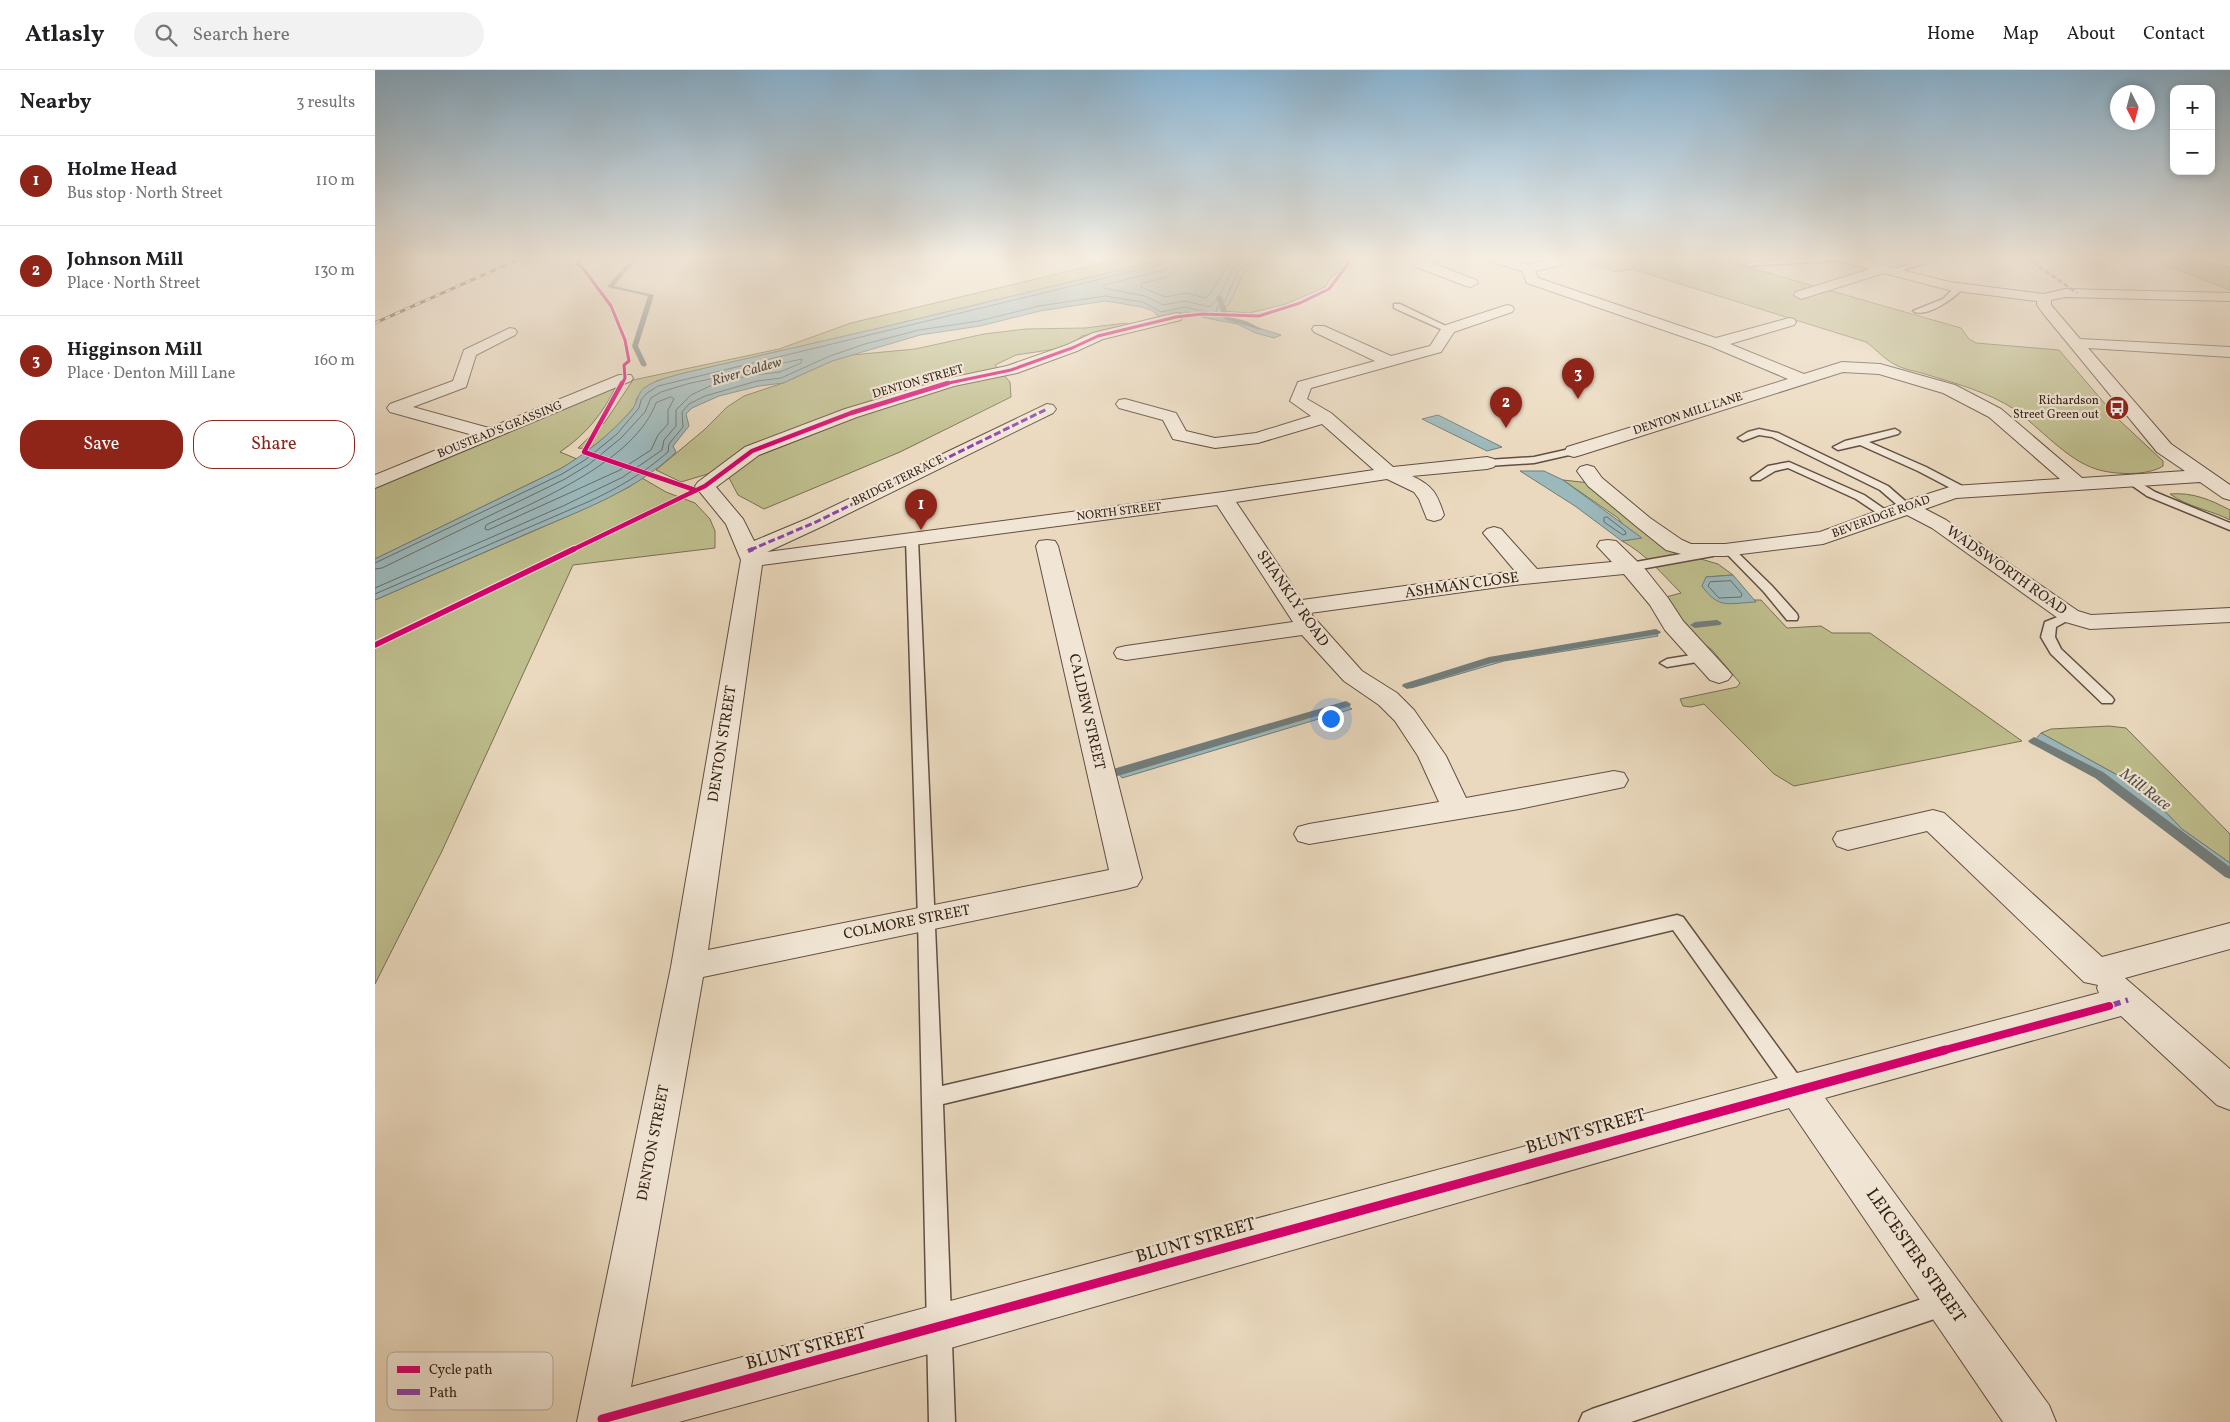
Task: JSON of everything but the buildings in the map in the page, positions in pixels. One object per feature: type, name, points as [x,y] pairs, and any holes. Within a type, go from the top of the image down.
[{"type":"street","name":"DENTON STREET","points":[[601,1420],[688,967],[750,555],[736,523],[705,486],[752,451],[851,413],[951,382],[1011,370],[1073,348],[1098,336],[1163,320]]},
{"type":"street","points":[[1434,515],[1429,498],[1421,488],[1389,473],[1325,417],[1298,401],[1304,386],[1436,349],[1448,328],[1473,320]]},
{"type":"street","points":[[1647,320],[1715,344],[1801,378]]},
{"type":"street","points":[[2057,320],[2163,448],[2229,493]]},
{"type":"street","points":[[1715,344],[1789,322]]},
{"type":"street","points":[[1319,329],[1390,362]]},
{"type":"street","points":[[491,434],[396,408],[460,384],[469,353],[511,332]]},
{"type":"street","points":[[2077,344],[2230,352]]},
{"type":"street","name":"DENTON MILL LANE","points":[[1574,451],[1801,378],[1842,367],[1880,369],[1949,389],[1995,412],[2076,483]]},
{"type":"street","name":"BOUSTEAD'S GRASSING","points":[[375,482],[625,378]]},
{"type":"street","points":[[1125,404],[1170,417],[1179,435],[1215,443],[1258,438],[1325,417]]},
{"type":"street","name":"BRIDGE TERRACE","points":[[750,555],[1047,409]]},
{"type":"street","name":"NORTH STREET","points":[[750,555],[912,539],[1223,498],[1389,473],[1487,463]]},
{"type":"street","name":"BEVERIDGE ROAD","points":[[1587,471],[1595,482],[1643,522],[1674,544],[1689,550],[1727,550],[1823,538],[1953,492],[2203,476]]},
{"type":"street","name":"SHANKLY ROAD","points":[[1223,498],[1302,618],[1353,676],[1388,699],[1405,716],[1432,756],[1457,809]]},
{"type":"street","name":"WADSWORTH ROAD","points":[[1897,511],[1939,524],[2070,616],[2090,622],[2107,622],[2230,615]]},
{"type":"street","points":[[1493,533],[1531,576]]},
{"type":"street","name":"CALDEW STREET","points":[[1047,546],[1126,878]]},
{"type":"street","points":[[1608,546],[1650,590],[1673,625],[1719,675]]},
{"type":"street","name":"ASHMAN CLOSE","points":[[1126,653],[1302,618],[1531,576],[1630,567]]},
{"type":"street","points":[[1309,834],[1614,780]]},
{"type":"street","points":[[1848,838],[1933,820],[2096,972],[2119,1003],[2230,1093]]},
{"type":"street","name":"COLMORE STREET","points":[[688,967],[927,920],[1126,878]]},
{"type":"street","points":[[2096,972],[2230,936]]},
{"type":"street","name":"BLUNT STREET","points":[[601,1420],[940,1328],[1797,1089],[2119,1003]]},
{"type":"street","name":"LEICESTER STREET","points":[[1797,1089],[2032,1422]]},
{"type":"lane","points":[[1430,320],[1448,328]]},
{"type":"lane","points":[[1743,438],[1752,432],[1775,435],[1884,488],[1897,511]]},
{"type":"lane","points":[[1838,446],[1861,442],[1873,436],[1895,432]]},
{"type":"lane","points":[[1861,442],[1923,469],[1964,491]]},
{"type":"lane","points":[[1487,463],[1534,460],[1574,451]]},
{"type":"lane","points":[[1756,478],[1772,468],[1789,465],[1860,497],[1897,511]]},
{"type":"lane","points":[[2131,480],[2151,494],[2230,526]]},
{"type":"lane","points":[[912,539],[927,920],[942,1422]]},
{"type":"lane","points":[[1630,567],[1727,550],[1768,589],[1792,617]]},
{"type":"lane","points":[[2070,616],[2050,625],[2048,637],[2056,651],[2107,700]]},
{"type":"lane","points":[[1667,663],[1704,657]]},
{"type":"lane","points":[[931,1098],[1677,922],[1797,1089]]},
{"type":"lane","points":[[1592,1422],[1947,1302]]},
{"type":"shaded area","points":[[863,320],[913,320],[656,381],[637,398],[635,406],[614,430],[590,449],[578,448],[605,422],[633,380],[779,349]]},
{"type":"shaded area","points":[[1796,320],[1933,320],[1961,328],[1969,339],[1976,343],[2059,350],[2118,419],[2163,461],[2163,466],[2149,472],[2131,473],[2103,471],[2085,465],[2064,451],[2024,416],[2004,403],[1971,388],[1899,367],[1866,342]]},
{"type":"shaded area","points":[[1126,323],[1132,326],[1082,336],[1069,347],[1016,355],[995,365],[1010,382],[1011,397],[900,452],[764,509],[738,495],[727,474],[711,473],[681,482],[656,470],[704,430],[727,407],[744,396],[783,383],[832,361],[852,355],[915,349],[984,334],[1026,329],[1085,328]]},
{"type":"shaded area","points":[[614,383],[616,386],[599,415],[577,439],[560,452],[577,459],[375,559],[375,487],[531,421],[586,400]]},
{"type":"shaded area","points":[[642,478],[666,492],[695,503],[710,519],[715,531],[715,548],[573,565],[442,851],[375,984],[375,600],[568,516],[629,487]]},
{"type":"shaded area","points":[[1563,480],[1590,483],[1694,557],[1718,564],[1733,575],[1706,577],[1756,602],[1754,600],[1761,600],[1787,628],[1821,626],[1832,633],[1870,633],[2022,741],[1794,786],[1774,774],[1704,704],[1691,707],[1683,706],[1680,699],[1737,687],[1740,683],[1712,650],[1691,634],[1666,597],[1681,593],[1646,558],[1622,541],[1634,539],[1618,518]]},
{"type":"shaded area","points":[[2170,494],[2186,494],[2216,503],[2230,510],[2230,520],[2184,502]]},
{"type":"shaded area","points":[[2109,726],[2126,728],[2230,834],[2230,863],[2182,829],[2148,794],[2130,782],[2041,733],[2051,729]]},
{"type":"water","name":"River Caldew","points":[[913,320],[1004,320],[980,326],[920,335],[832,361],[783,383],[759,386],[719,396],[692,408],[686,414],[689,426],[673,446],[676,452],[661,465],[627,488],[589,507],[375,600],[375,559],[570,463],[615,428],[631,411],[642,390],[653,383],[684,373]]},
{"type":"water","points":[[1217,320],[1233,320],[1281,335],[1274,338],[1256,333],[1237,324]]},
{"type":"water","points":[[1438,415],[1502,447],[1487,451],[1422,419]]},
{"type":"water","points":[[1520,471],[1544,471],[1563,480],[1642,538],[1622,541],[1575,506]]},
{"type":"water","points":[[1733,575],[1756,602],[1732,604],[1719,602],[1708,594],[1702,586],[1706,577]]},
{"type":"water","points":[[1656,632],[1658,636],[1504,661],[1411,688],[1407,686],[1489,660]]},
{"type":"water","points":[[1346,704],[1352,709],[1122,778],[1117,772]]},
{"type":"water","points":[[2041,733],[2130,782],[2148,794],[2182,829],[2230,863],[2230,874],[2099,775],[2034,741]]},
{"type":"waterway","points":[[643,320],[635,346],[644,365]]},
{"type":"waterway","points":[[1235,320],[1258,329]]},
{"type":"waterway","points":[[1695,625],[1717,623]]},
{"type":"waterway","points":[[1407,686],[1489,660],[1656,632]]},
{"type":"waterway","points":[[1117,772],[1346,704]]},
{"type":"waterway","name":"Mill Race","points":[[2034,741],[2099,775],[2230,874]]},
{"type":"railway","points":[[375,323],[382,320]]},
{"type":"marked path","points":[[748,551],[816,522],[1047,409]]},
{"type":"marked path","points":[[2109,1006],[2128,1000]]},
{"type":"cycle path","points":[[617,320],[625,340],[629,361],[624,365],[625,378],[584,452],[695,490]]},
{"type":"cycle path","points":[[375,645],[705,486],[752,451],[851,413],[951,382],[1011,370],[1072,348],[1098,336],[1163,320]]},
{"type":"cycle path","points":[[602,1419],[2109,1006]]},
{"type":"place","name":"Higginson Mill","points":[[1578,399]]},
{"type":"place","name":"Richardson Street Green out","points":[[2117,408]]},
{"type":"place","name":"Johnson Mill","points":[[1506,428]]},
{"type":"place","name":"Holme Head","points":[[921,530]]}]
